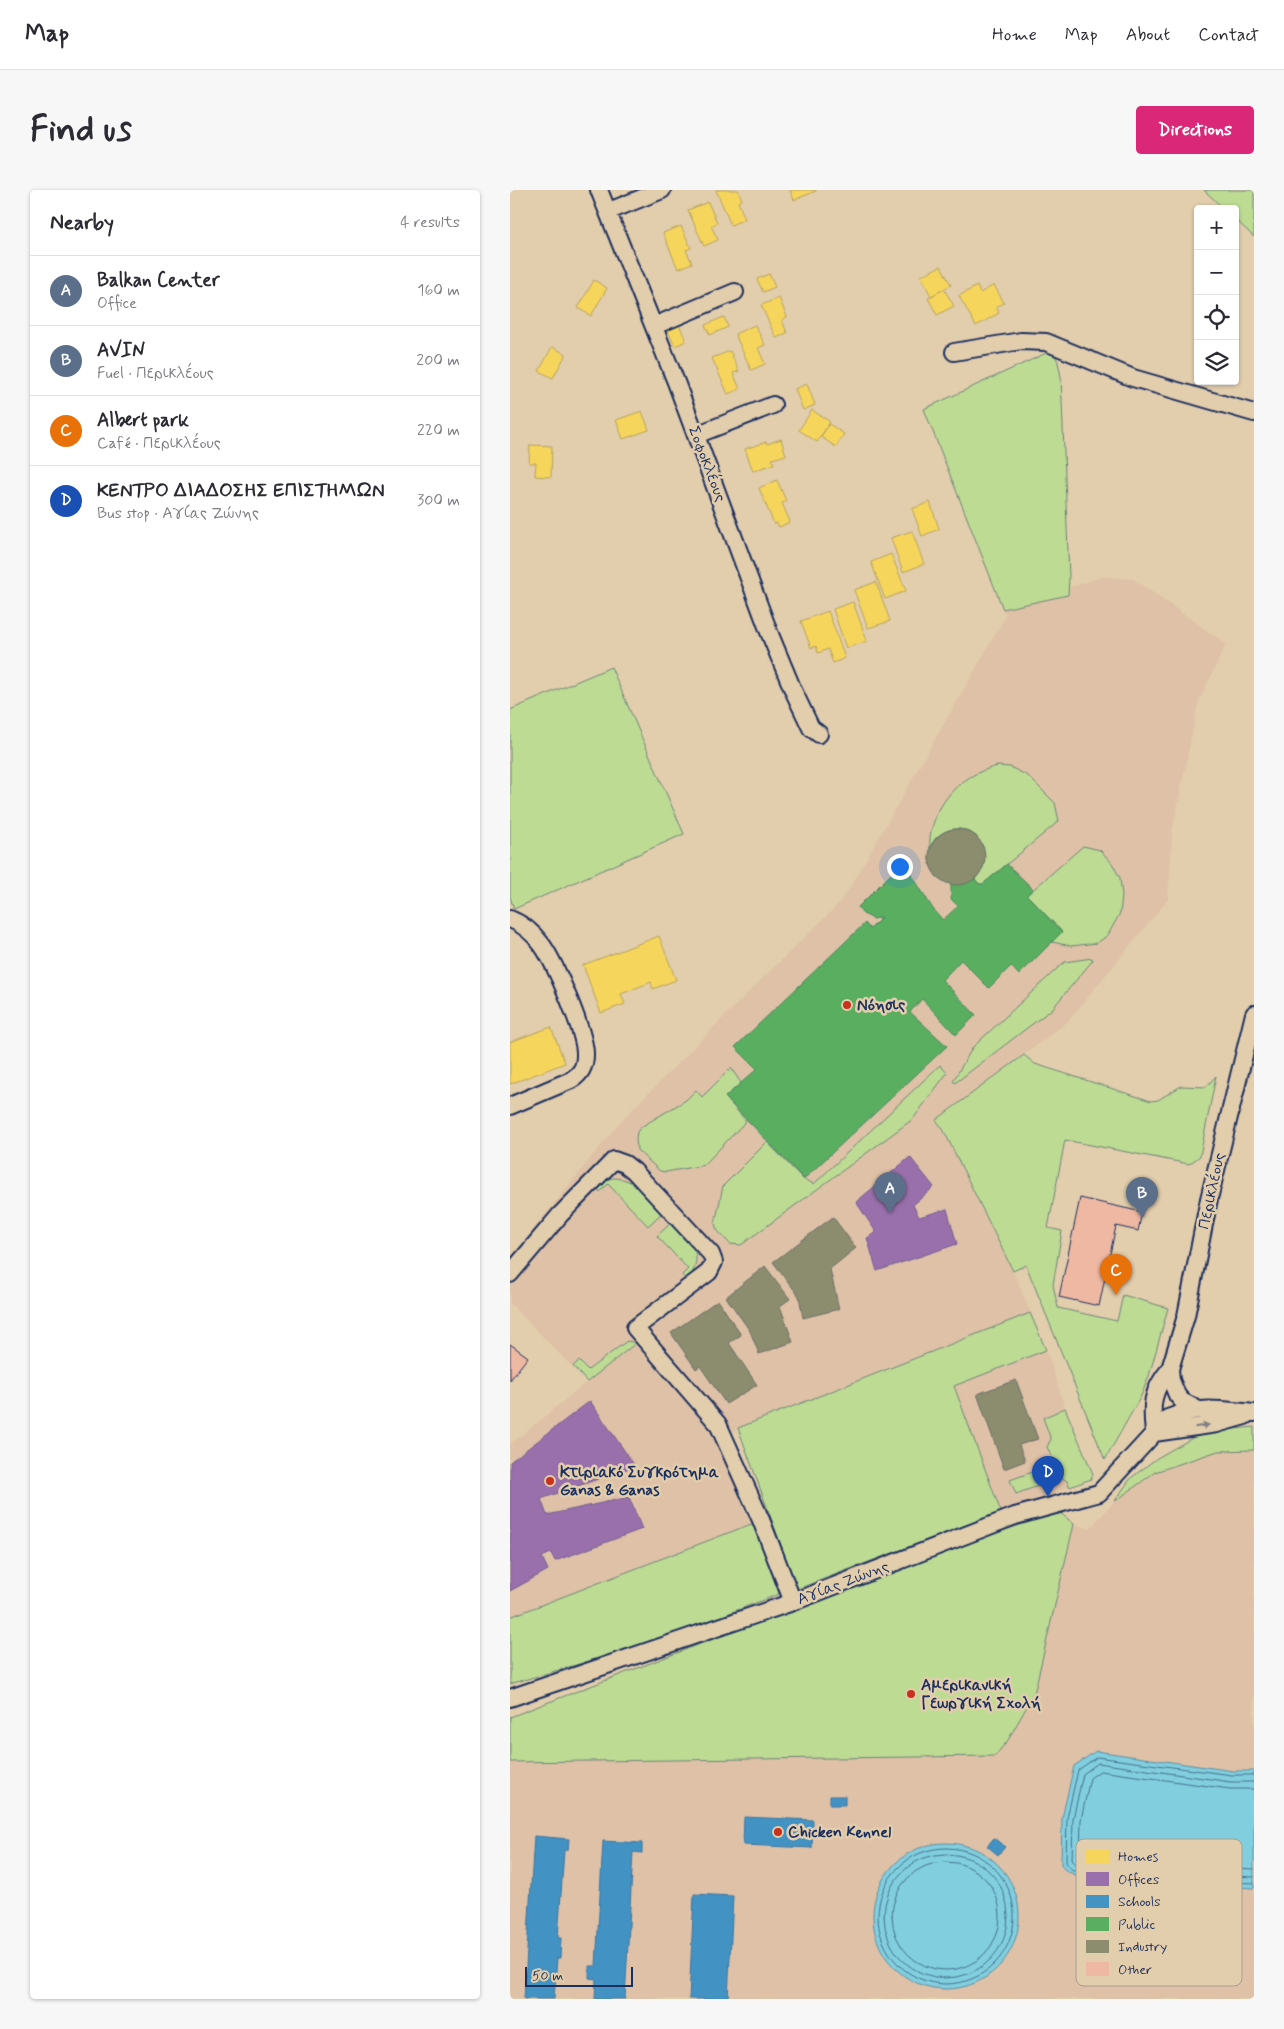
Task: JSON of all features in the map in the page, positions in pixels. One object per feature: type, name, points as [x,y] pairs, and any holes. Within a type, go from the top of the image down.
[{"type":"street","name":"Σοφοκλέους","points":[[599,190],[654,326],[789,682],[811,728],[819,734]]},
{"type":"street","points":[[609,211],[662,190]]},
{"type":"street","points":[[654,326],[735,292]]},
{"type":"street","points":[[954,352],[1021,342],[1046,342],[1133,378],[1254,413]]},
{"type":"street","points":[[696,435],[773,406]]},
{"type":"street","points":[[510,919],[531,932],[553,962],[579,1027],[586,1054],[584,1067],[579,1075],[572,1080],[510,1106]]},
{"type":"street","name":"Περικλέους","points":[[1154,1433],[1186,1316],[1209,1199],[1254,1014]]},
{"type":"street","points":[[510,1274],[560,1215],[614,1160],[625,1164],[634,1171],[711,1254],[714,1262],[709,1272],[635,1328],[718,1424],[761,1520],[793,1602]]},
{"type":"street","points":[[1170,1374],[1174,1390],[1182,1401],[1197,1409],[1254,1414]]},
{"type":"street","name":"Αγίας Ζώνης","points":[[510,1698],[793,1602],[1015,1516],[1099,1493],[1168,1418],[1197,1409]]},
{"type":"street","points":[[1154,1433],[1217,1424],[1254,1414]]},
{"type":"shaded area","points":[[1102,577],[1133,579],[1226,644],[1198,703],[1172,832],[1168,899],[1067,1022],[936,1120],[943,1129],[1016,1278],[1046,1350],[1065,1408],[1093,1474],[1091,1479],[1001,1512],[939,1349],[738,1428],[727,1439],[754,1523],[510,1617],[510,1445],[587,1382],[510,1303],[510,1258],[622,1120],[834,909],[850,888],[1006,616],[1003,609],[1067,595],[1068,588]]},
{"type":"shaded area","name":"Αμερικανική Γεωργική Σχολή","points":[[1254,1427],[1254,1999],[510,1999],[510,1717],[624,1672],[1059,1512],[1074,1524],[1090,1529],[1114,1502],[1131,1478],[1157,1458],[1196,1436],[1224,1430]]},
{"type":"green space","points":[[1204,190],[1254,190],[1254,237],[1239,223],[1239,205],[1220,205]]},
{"type":"green space","points":[[1053,350],[1061,377],[1069,577],[1068,595],[1003,609],[924,409]]},
{"type":"green space","points":[[611,667],[684,834],[514,909],[510,897],[510,710]]},
{"type":"green space","points":[[998,766],[1010,767],[1028,776],[1055,803],[1059,821],[983,884],[979,884],[975,879],[983,865],[984,852],[980,842],[972,834],[961,830],[950,830],[939,835],[930,847],[930,835],[941,806],[953,790],[978,773]]},
{"type":"green space","points":[[1083,846],[1100,850],[1112,863],[1120,878],[1122,896],[1120,913],[1108,935],[1097,943],[1071,946],[1052,942],[1062,932],[1027,895]]},
{"type":"green space","points":[[1092,958],[1093,960],[1052,1009],[955,1083],[953,1081],[973,1047],[1061,965],[1065,962]]},
{"type":"green space","points":[[1024,1055],[1035,1064],[1151,1101],[1158,1100],[1181,1086],[1206,1087],[1216,1076],[1200,1156],[1189,1164],[1065,1140],[1048,1228],[1062,1231],[1053,1285],[1058,1308],[1117,1321],[1123,1295],[1168,1308],[1149,1376],[1141,1396],[1105,1460],[1026,1265],[1013,1271],[943,1129],[936,1120]]},
{"type":"green space","points":[[940,1065],[947,1073],[913,1119],[741,1245],[730,1244],[717,1230],[715,1224],[723,1186],[767,1142],[803,1179],[814,1184]]},
{"type":"green space","points":[[731,1068],[741,1083],[725,1097],[746,1121],[704,1165],[666,1172],[660,1171],[637,1150],[637,1132],[641,1127],[686,1100],[696,1090],[702,1097]]},
{"type":"green space","points":[[612,1178],[635,1184],[664,1211],[648,1226],[608,1184],[600,1192],[596,1188]]},
{"type":"green space","points":[[673,1221],[690,1242],[696,1256],[693,1272],[687,1281],[682,1275],[688,1269],[657,1236]]},
{"type":"green space","points":[[1030,1313],[1046,1350],[954,1386],[1001,1512],[797,1589],[738,1428]]},
{"type":"green space","points":[[627,1341],[636,1343],[587,1382],[573,1366],[579,1361],[588,1370]]},
{"type":"green space","points":[[1065,1408],[1093,1474],[1091,1479],[1070,1487],[1067,1481],[1061,1477],[1047,1447],[1051,1439],[1043,1418]]},
{"type":"green space","points":[[1254,1427],[1254,1450],[1218,1451],[1155,1472],[1114,1502],[1131,1478],[1157,1458],[1196,1436],[1224,1430]]},
{"type":"green space","points":[[1049,1466],[1054,1480],[1016,1494],[1010,1480]]},
{"type":"green space","points":[[1059,1512],[1074,1524],[1034,1694],[1008,1740],[995,1756],[510,1762],[510,1717],[940,1552]]},
{"type":"green space","points":[[754,1523],[779,1594],[651,1643],[510,1684],[510,1617]]},
{"type":"water","points":[[1096,1751],[1233,1771],[1254,1771],[1254,1888],[1242,1887],[1242,1839],[1076,1839],[1076,1876],[1064,1869],[1061,1864],[1062,1818],[1074,1766]]},
{"type":"water","points":[[946,1843],[974,1848],[998,1864],[1014,1888],[1019,1916],[1014,1944],[998,1968],[974,1984],[946,1989],[918,1984],[894,1968],[878,1944],[873,1916],[878,1888],[894,1864],[918,1848]]},
{"type":"building: Homes","points":[[716,190],[738,190],[742,200],[738,202],[745,219],[731,225]]},
{"type":"building: Homes","points":[[790,190],[816,190],[816,191],[794,200]]},
{"type":"building: Homes","points":[[708,202],[717,223],[711,226],[718,240],[704,246],[688,210]]},
{"type":"building: Homes","points":[[681,226],[691,248],[686,250],[692,263],[678,269],[663,233]]},
{"type":"building: Homes","points":[[941,266],[951,285],[931,296],[921,276]]},
{"type":"building: Homes","points":[[769,274],[775,287],[763,292],[757,279]]},
{"type":"building: Homes","points":[[594,280],[607,288],[591,316],[578,308]]},
{"type":"building: Homes","points":[[994,285],[1004,303],[996,307],[999,313],[976,326],[959,296],[977,286],[980,293]]},
{"type":"building: Homes","points":[[944,289],[954,306],[937,315],[928,298]]},
{"type":"building: Homes","points":[[779,298],[787,317],[782,320],[787,333],[776,338],[761,305]]},
{"type":"building: Homes","points":[[724,317],[728,327],[710,335],[705,325]]},
{"type":"building: Homes","points":[[679,324],[686,341],[675,346],[667,329]]},
{"type":"building: Homes","points":[[755,325],[765,345],[758,348],[765,364],[751,370],[735,334]]},
{"type":"building: Homes","points":[[552,347],[566,354],[553,378],[539,371]]},
{"type":"building: Homes","points":[[730,351],[739,371],[733,373],[740,389],[728,394],[712,358]]},
{"type":"building: Homes","points":[[807,384],[815,405],[803,410],[795,389]]},
{"type":"building: Homes","points":[[812,410],[830,422],[817,442],[799,430]]},
{"type":"building: Homes","points":[[642,411],[649,430],[623,439],[616,420]]},
{"type":"building: Homes","points":[[829,424],[844,434],[836,447],[821,437]]},
{"type":"building: Homes","points":[[781,439],[786,455],[772,459],[774,464],[753,471],[745,449]]},
{"type":"building: Homes","points":[[530,445],[552,446],[551,477],[535,476],[536,463],[529,463]]},
{"type":"building: Homes","points":[[777,480],[786,501],[782,503],[790,522],[779,527],[777,523],[774,524],[759,488]]},
{"type":"building: Homes","points":[[930,502],[939,529],[922,536],[912,509]]},
{"type":"building: Homes","points":[[912,531],[924,564],[903,572],[891,538]]},
{"type":"building: Homes","points":[[891,554],[906,591],[885,599],[871,562]]},
{"type":"building: Homes","points":[[876,582],[890,621],[868,628],[854,590]]},
{"type":"building: Homes","points":[[853,602],[867,641],[846,648],[833,609]]},
{"type":"building: Homes","points":[[828,611],[845,658],[833,663],[828,649],[818,653],[816,646],[811,648],[801,621]]},
{"type":"building: Homes","points":[[659,936],[676,980],[653,989],[651,982],[621,994],[625,1004],[601,1013],[583,965]]},
{"type":"building: Homes","points":[[551,1027],[565,1063],[510,1084],[510,1042]]},
{"type":"building: Offices","points":[[910,1157],[934,1187],[913,1205],[919,1217],[947,1209],[957,1244],[877,1271],[867,1238],[876,1232],[856,1202]]},
{"type":"building: Offices","name":"Κτιριακό Συγκρότημα Ganas & Ganas","points":[[590,1401],[635,1466],[541,1499],[547,1515],[629,1497],[642,1529],[555,1561],[551,1553],[542,1557],[548,1570],[510,1591],[510,1462]]},
{"type":"building: Schools","points":[[830,1796],[845,1796],[845,1805],[830,1805]]},
{"type":"building: Schools","name":"Chicken Kennel","points":[[744,1817],[813,1820],[812,1848],[743,1845]]},
{"type":"building: Schools","points":[[534,1836],[569,1839],[568,1850],[564,1850],[558,1938],[561,1938],[560,1958],[557,1958],[554,1999],[524,1999]]},
{"type":"building: Schools","points":[[994,1838],[1005,1847],[998,1855],[987,1846]]},
{"type":"building: Schools","points":[[603,1841],[642,1843],[642,1853],[633,1852],[625,1999],[595,1999],[596,1979],[589,1978],[589,1966],[596,1966]]},
{"type":"building: Schools","points":[[694,1894],[733,1896],[728,1999],[689,1999]]},
{"type":"building: Public","name":"Νόησις","points":[[950,830],[966,830],[976,836],[984,849],[984,865],[975,879],[979,884],[983,884],[1007,864],[1033,889],[1027,895],[1062,932],[1019,975],[1011,966],[989,988],[961,960],[942,980],[976,1015],[956,1035],[922,999],[910,1012],[947,1046],[804,1179],[725,1097],[757,1069],[735,1047],[865,923],[870,929],[882,917],[874,919],[863,914],[858,907],[902,863],[912,875],[933,909],[943,920],[958,906],[951,899],[950,884],[936,876],[929,860],[930,847],[936,838]]},
{"type":"building: Industry","points":[[952,829],[962,829],[977,837],[983,846],[985,857],[983,868],[977,877],[962,885],[952,885],[941,880],[934,873],[929,862],[929,852],[934,841],[941,834]]},
{"type":"building: Industry","points":[[833,1217],[856,1248],[830,1269],[839,1309],[803,1318],[799,1296],[773,1262]]},
{"type":"building: Industry","points":[[765,1266],[790,1299],[780,1306],[793,1342],[759,1354],[750,1331],[726,1297]]},
{"type":"building: Industry","points":[[718,1300],[741,1335],[729,1343],[757,1385],[726,1404],[700,1366],[696,1369],[671,1333]]},
{"type":"building: Industry","points":[[1016,1380],[1038,1439],[1019,1445],[1025,1461],[1004,1469],[977,1394]]},
{"type":"building: Other","points":[[1080,1198],[1142,1212],[1138,1231],[1116,1226],[1099,1306],[1059,1297]]},
{"type":"building: Other","points":[[510,1344],[528,1357],[510,1380]]},
{"type":"place","name":"Νόησις","points":[[847,1005]]},
{"type":"place","name":"Balkan Center","points":[[890,1213]]},
{"type":"place","name":"AVIN","points":[[1142,1218]]},
{"type":"place","name":"Albert park","points":[[1116,1295]]},
{"type":"place","name":"Κτιριακό Συγκρότημα Ganas & Ganas","points":[[550,1481]]},
{"type":"place","name":"ΚΕΝΤΡΟ ΔΙΑΔΟΣΗΣ ΕΠΙΣΤΗΜΩΝ","points":[[1048,1497]]},
{"type":"place","name":"Αμερικανική Γεωργική Σχολή","points":[[911,1694]]},
{"type":"place","name":"Chicken Kennel","points":[[778,1832]]}]
